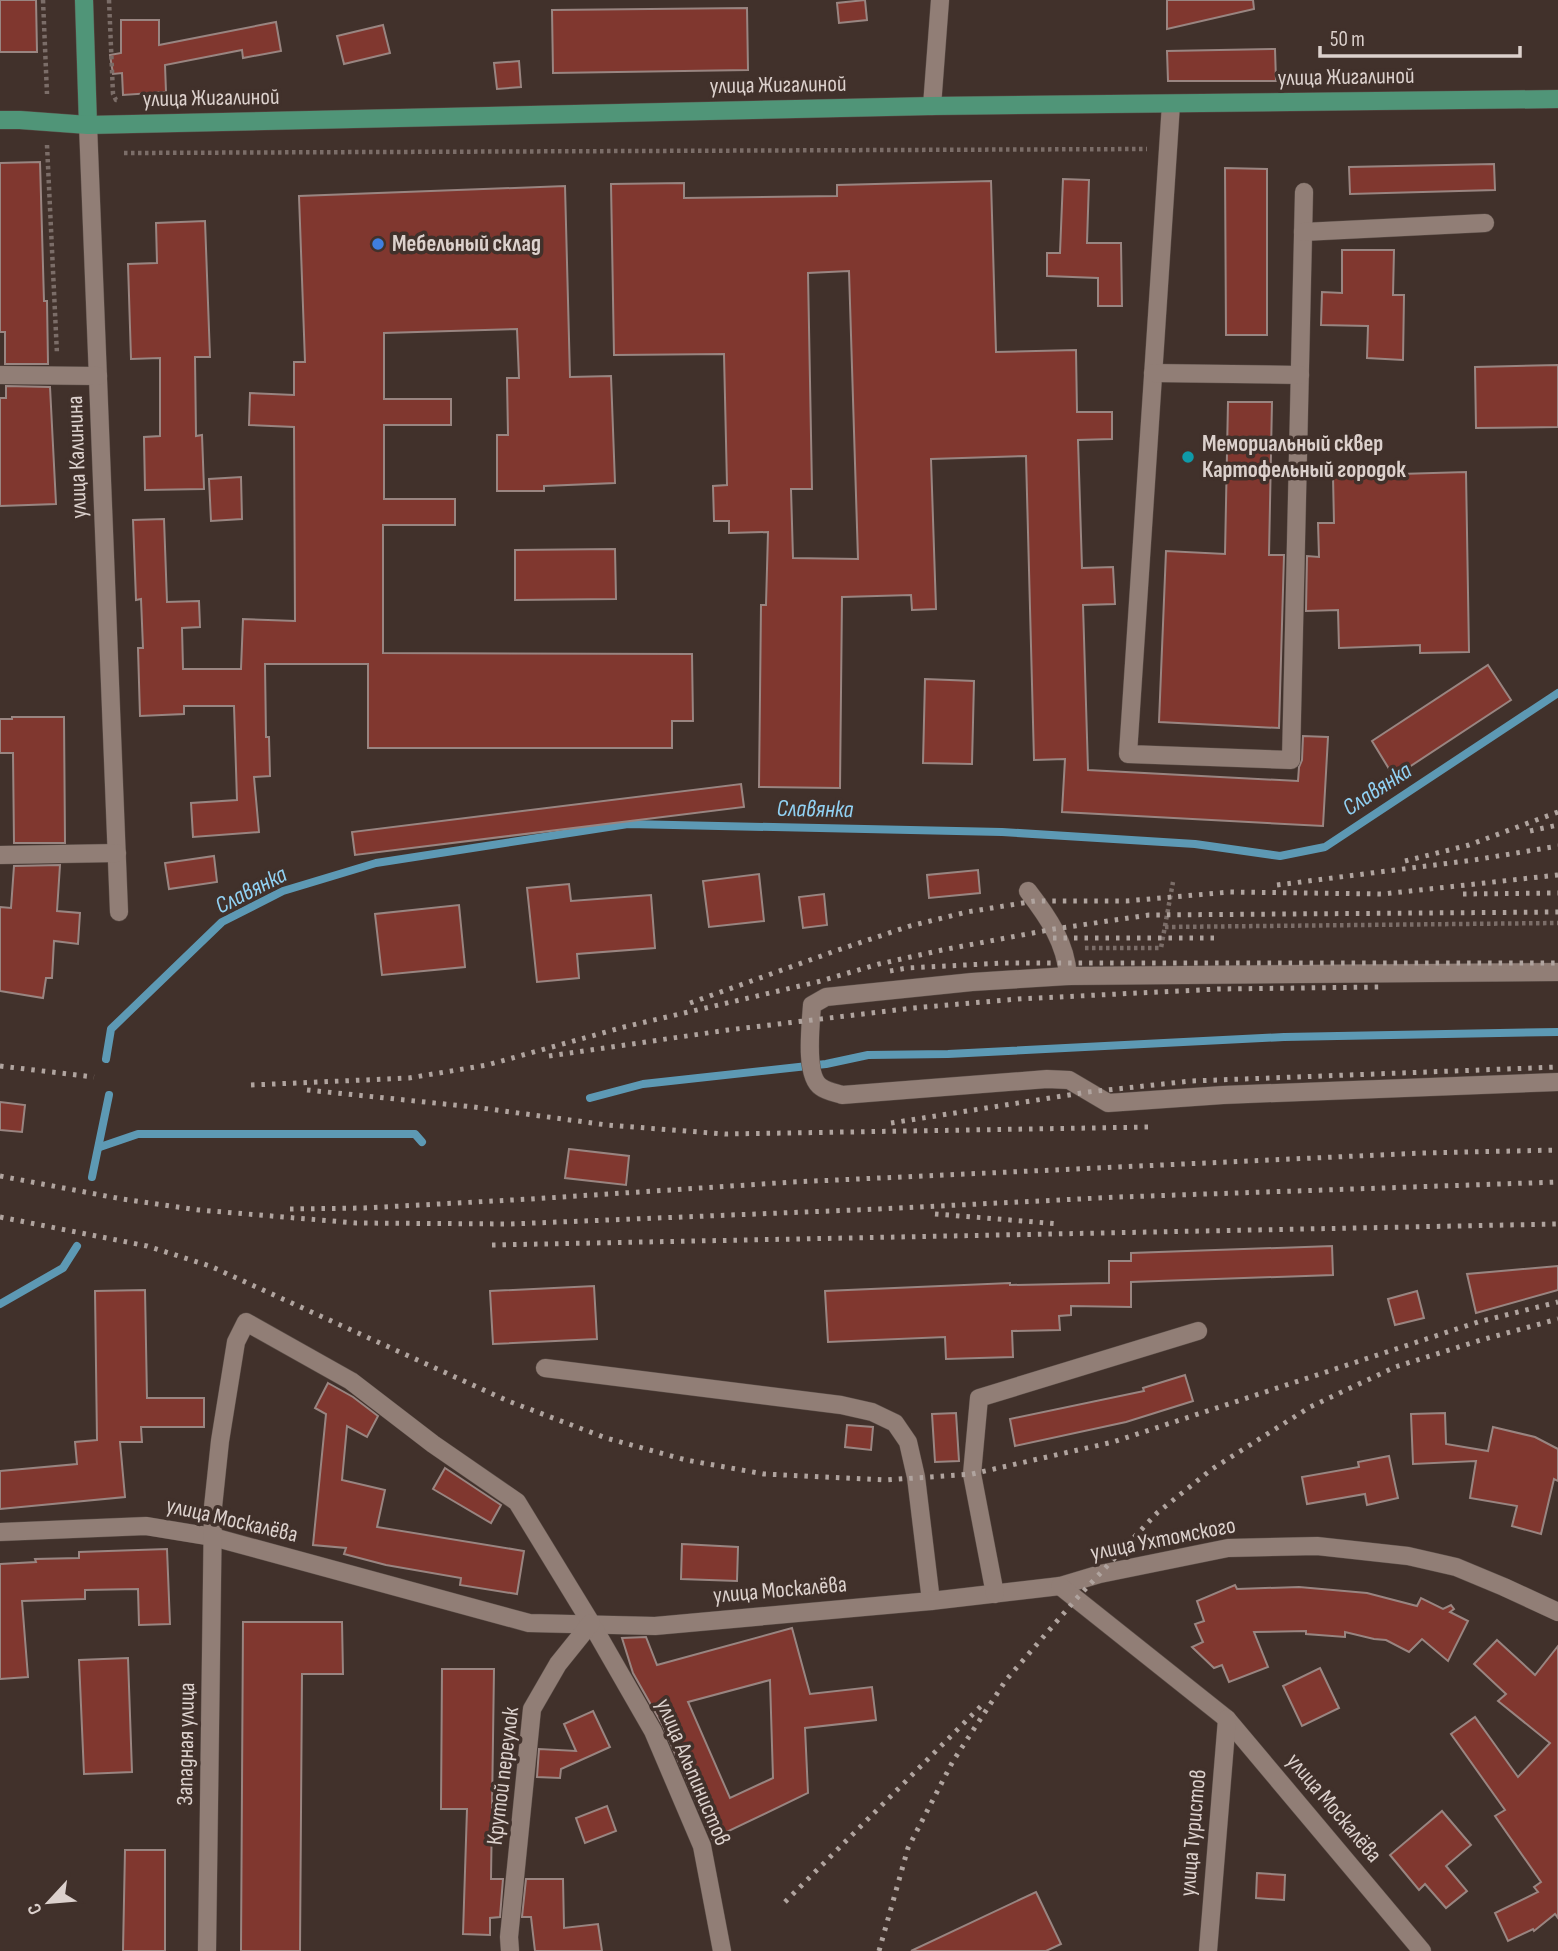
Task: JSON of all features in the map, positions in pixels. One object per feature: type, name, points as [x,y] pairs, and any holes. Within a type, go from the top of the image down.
[{"type":"main road","name":"улица Калинина","points":[[84,0],[88,125]]},
{"type":"main road","name":"улица Жигалиной","points":[[0,120],[88,125],[932,106],[1558,99]]},
{"type":"street","points":[[932,106],[940,0]]},
{"type":"street","points":[[1171,104],[1128,754],[1291,760],[1304,192]]},
{"type":"street","name":"улица Калинина","points":[[88,125],[119,912]]},
{"type":"street","points":[[1303,232],[1485,223]]},
{"type":"street","points":[[1153,373],[1300,375]]},
{"type":"street","points":[[0,375],[98,376]]},
{"type":"street","points":[[0,855],[117,853]]},
{"type":"street","points":[[1028,891],[1059,937],[1068,976]]},
{"type":"street","points":[[1558,972],[1068,976],[972,982],[826,997],[812,1005],[810,1051],[813,1076],[820,1087],[842,1095],[1047,1079],[1069,1080],[1108,1103],[1223,1095],[1558,1082]]},
{"type":"street","name":"Западная улица","points":[[207,1951],[214,1507],[220,1441],[236,1342],[246,1322],[351,1381],[433,1444],[517,1502],[591,1623]]},
{"type":"street","points":[[995,1594],[972,1475],[979,1398],[1198,1331]]},
{"type":"street","points":[[545,1368],[841,1405],[872,1412],[895,1423],[908,1442],[916,1477],[931,1601]]},
{"type":"street","name":"улица Москалёва","points":[[0,1532],[146,1526],[214,1537],[529,1623],[655,1626],[931,1601],[1060,1586],[1227,1718],[1422,1951]]},
{"type":"street","name":"улица Ухтомского","points":[[1060,1586],[1100,1574],[1228,1548],[1317,1546],[1408,1556],[1456,1567],[1558,1612]]},
{"type":"street","name":"Крутой переулок","points":[[510,1951],[509,1937],[532,1709],[558,1664],[591,1623]]},
{"type":"street","name":"улица Альпинистов","points":[[591,1623],[653,1731],[702,1846],[722,1951]]},
{"type":"street","name":"улица Туристов","points":[[1208,1951],[1227,1718]]},
{"type":"path","points":[[43,0],[47,94]]},
{"type":"path","points":[[109,0],[113,94],[116,100],[125,101]]},
{"type":"path","points":[[47,145],[58,376]]},
{"type":"path","points":[[124,153],[1168,149]]},
{"type":"path","points":[[1063,948],[1161,948],[1173,882]]},
{"type":"path","points":[[1165,927],[1558,923]]},
{"type":"building","points":[[0,0],[36,0],[37,52],[0,52]]},
{"type":"building","points":[[865,0],[867,20],[839,23],[837,3]]},
{"type":"building","points":[[1167,0],[1253,0],[1254,9],[1167,29]]},
{"type":"building","points":[[747,8],[748,70],[553,73],[552,10]]},
{"type":"building","points":[[121,20],[159,20],[159,45],[276,22],[281,51],[243,58],[242,50],[165,65],[166,92],[123,95],[122,73],[113,74],[110,55],[121,53]]},
{"type":"building","points":[[383,25],[390,53],[344,64],[337,36]]},
{"type":"building","points":[[1275,49],[1276,81],[1168,81],[1167,51]]},
{"type":"building","points":[[519,61],[521,87],[497,89],[494,63]]},
{"type":"building","points":[[40,162],[48,364],[5,364],[5,332],[0,332],[0,163]]},
{"type":"building","points":[[1494,164],[1495,190],[1350,194],[1349,167]]},
{"type":"building","points":[[1225,168],[1267,169],[1267,335],[1226,335]]},
{"type":"building","points":[[1063,179],[1089,180],[1087,243],[1121,243],[1122,306],[1098,306],[1098,278],[1047,276],[1047,253],[1060,253]]},
{"type":"building","points":[[991,181],[996,352],[1076,350],[1077,412],[1112,412],[1112,439],[1078,440],[1082,568],[1113,567],[1115,604],[1083,605],[1088,770],[1298,781],[1303,736],[1328,737],[1323,826],[1062,812],[1065,759],[1034,760],[1026,456],[931,459],[936,609],[912,610],[911,595],[842,597],[840,788],[759,787],[761,605],[766,605],[768,532],[729,533],[729,521],[714,521],[713,486],[727,485],[724,354],[614,355],[611,184],[684,183],[684,198],[837,196],[837,185]],"holes":[[[849,271],[858,559],[793,558],[791,489],[812,489],[808,273]]]},
{"type":"building","points":[[565,186],[570,377],[611,376],[615,483],[544,486],[544,491],[497,491],[497,435],[508,435],[507,378],[519,378],[517,329],[384,333],[384,399],[451,399],[451,425],[384,425],[384,499],[455,499],[455,525],[383,525],[383,653],[692,654],[693,721],[672,721],[672,748],[368,748],[368,664],[265,664],[266,737],[269,737],[270,776],[254,777],[259,832],[193,837],[191,803],[237,800],[234,706],[184,706],[184,714],[140,716],[138,648],[143,648],[141,599],[136,600],[133,520],[164,519],[167,602],[199,601],[200,627],[182,628],[183,669],[241,669],[243,619],[295,621],[294,427],[249,425],[250,393],[294,395],[294,362],[305,362],[299,196]]},
{"type":"building","points":[[205,221],[210,357],[195,357],[196,436],[202,435],[204,489],[145,490],[144,437],[160,436],[160,358],[131,359],[128,264],[157,263],[156,223]]},
{"type":"building","points":[[1342,250],[1394,250],[1393,295],[1404,295],[1403,360],[1367,358],[1368,326],[1321,325],[1322,292],[1342,293]]},
{"type":"building","points":[[1558,365],[1558,427],[1476,428],[1475,367]]},
{"type":"building","points":[[6,386],[50,387],[56,504],[0,506],[0,398],[6,398]]},
{"type":"building","points":[[1228,402],[1272,402],[1269,555],[1284,555],[1279,728],[1159,722],[1166,551],[1225,554]]},
{"type":"building","points":[[1466,472],[1469,652],[1420,653],[1420,645],[1339,648],[1338,610],[1306,611],[1307,556],[1319,557],[1318,523],[1334,523],[1333,476]]},
{"type":"building","points":[[241,477],[242,519],[211,521],[209,479]]},
{"type":"building","points":[[615,549],[616,599],[515,600],[515,550]]},
{"type":"building","points":[[1488,665],[1511,700],[1394,777],[1372,741]]},
{"type":"building","points":[[925,679],[974,681],[972,764],[923,763]]},
{"type":"building","points":[[64,717],[65,843],[14,843],[13,753],[0,753],[0,719]]},
{"type":"building","points":[[741,784],[744,807],[355,855],[352,832]]},
{"type":"building","points":[[214,856],[217,882],[169,889],[165,863]]},
{"type":"building","points":[[60,865],[57,911],[80,913],[78,944],[54,941],[52,978],[46,978],[43,998],[0,991],[0,907],[11,908],[14,866]]},
{"type":"building","points":[[978,870],[980,893],[929,898],[927,875]]},
{"type":"building","points":[[759,874],[764,921],[709,927],[703,881]]},
{"type":"building","points":[[569,884],[571,901],[651,895],[655,948],[577,954],[579,978],[537,982],[527,888]]},
{"type":"building","points":[[824,894],[827,925],[803,928],[799,897]]},
{"type":"building","points":[[459,905],[465,967],[382,975],[375,914]]},
{"type":"building","points":[[0,1102],[25,1105],[22,1132],[0,1130]]},
{"type":"building","points":[[569,1149],[629,1156],[626,1185],[565,1178]]},
{"type":"building","points":[[1332,1246],[1333,1275],[1131,1282],[1131,1307],[1071,1306],[1071,1315],[1059,1316],[1060,1330],[1012,1331],[1013,1357],[946,1359],[945,1337],[828,1342],[825,1291],[1010,1283],[1109,1283],[1109,1261],[1131,1261],[1131,1253]]},
{"type":"building","points":[[1558,1266],[1558,1290],[1476,1313],[1467,1274]]},
{"type":"building","points":[[594,1286],[597,1339],[493,1344],[490,1291]]},
{"type":"building","points":[[145,1290],[147,1398],[204,1398],[204,1427],[141,1427],[142,1442],[120,1442],[125,1497],[0,1509],[0,1471],[77,1464],[75,1442],[97,1440],[95,1291]]},
{"type":"building","points":[[1417,1291],[1424,1318],[1395,1325],[1388,1299]]},
{"type":"building","points":[[1185,1375],[1193,1401],[1126,1422],[1015,1446],[1010,1419],[1144,1391],[1143,1388]]},
{"type":"building","points":[[328,1383],[378,1416],[367,1437],[347,1426],[342,1480],[385,1490],[377,1527],[524,1551],[517,1594],[460,1585],[461,1578],[386,1565],[344,1554],[346,1548],[313,1545],[326,1414],[315,1408]]},
{"type":"building","points":[[956,1413],[959,1461],[935,1462],[932,1414]]},
{"type":"building","points":[[1445,1413],[1446,1444],[1488,1451],[1493,1427],[1535,1437],[1558,1449],[1558,1481],[1554,1479],[1541,1534],[1512,1526],[1517,1506],[1470,1498],[1476,1461],[1413,1464],[1411,1414]]},
{"type":"building","points":[[847,1425],[873,1427],[871,1450],[845,1447]]},
{"type":"building","points":[[1389,1456],[1398,1498],[1367,1505],[1365,1494],[1307,1504],[1302,1477],[1359,1467],[1358,1462]]},
{"type":"building","points":[[445,1468],[501,1505],[491,1523],[433,1489]]},
{"type":"building","points":[[682,1544],[738,1547],[737,1581],[681,1579]]},
{"type":"building","points":[[167,1549],[170,1624],[139,1625],[138,1589],[85,1590],[85,1599],[22,1601],[28,1677],[0,1679],[0,1564],[36,1562],[35,1559],[79,1558],[79,1552]]},
{"type":"building","points":[[1235,1585],[1237,1589],[1299,1587],[1367,1593],[1417,1606],[1421,1598],[1443,1609],[1451,1605],[1454,1609],[1450,1612],[1468,1621],[1448,1661],[1422,1639],[1409,1652],[1386,1640],[1345,1632],[1345,1637],[1306,1634],[1306,1631],[1254,1632],[1268,1667],[1229,1682],[1222,1665],[1214,1668],[1192,1647],[1203,1642],[1195,1624],[1204,1621],[1197,1601]]},
{"type":"building","points":[[243,1622],[342,1622],[343,1674],[302,1674],[300,1951],[241,1951]]},
{"type":"building","points":[[792,1628],[810,1694],[872,1687],[876,1720],[805,1728],[808,1793],[712,1839],[663,1726],[633,1673],[622,1638],[646,1637],[657,1665]],"holes":[[[770,1680],[773,1778],[730,1798],[688,1702]]]},
{"type":"building","points":[[1497,1640],[1535,1675],[1558,1646],[1558,1918],[1555,1914],[1534,1931],[1533,1929],[1508,1941],[1495,1913],[1538,1892],[1534,1887],[1541,1882],[1495,1816],[1505,1810],[1451,1734],[1475,1717],[1518,1777],[1550,1743],[1498,1701],[1506,1694],[1474,1664]]},
{"type":"building","points":[[128,1658],[132,1772],[84,1774],[79,1660]]},
{"type":"building","points":[[1320,1668],[1339,1708],[1302,1726],[1283,1686]]},
{"type":"building","points":[[442,1669],[494,1669],[491,1879],[503,1879],[500,1917],[490,1918],[490,1935],[463,1934],[467,1809],[441,1809]]},
{"type":"building","points":[[593,1711],[610,1747],[561,1769],[560,1778],[537,1777],[539,1749],[576,1751],[564,1724]]},
{"type":"building","points":[[607,1806],[616,1831],[585,1843],[576,1818]]},
{"type":"building","points":[[1442,1811],[1471,1845],[1446,1866],[1467,1891],[1446,1908],[1425,1884],[1419,1890],[1390,1855]]},
{"type":"building","points":[[125,1850],[165,1850],[165,1951],[123,1951]]},
{"type":"building","points":[[1257,1873],[1285,1875],[1284,1900],[1256,1898]]},
{"type":"building","points":[[526,1879],[563,1879],[564,1928],[598,1924],[602,1951],[535,1951],[531,1917],[522,1917]]},
{"type":"building","points":[[1036,1892],[1061,1944],[1046,1951],[911,1951]]},
{"type":"waterway","name":"Славянка","points":[[106,1059],[111,1029],[222,922],[283,891],[376,863],[628,824],[1002,832],[1195,844],[1280,856],[1325,847],[1558,693]]},
{"type":"waterway","points":[[590,1098],[643,1084],[826,1064],[868,1055],[948,1054],[1284,1037],[1558,1032]]},
{"type":"waterway","name":"Славянка","points":[[92,1177],[109,1095]]},
{"type":"waterway","points":[[100,1147],[138,1134],[415,1134],[422,1142]]},
{"type":"waterway","name":"Славянка","points":[[0,1304],[63,1268],[77,1246]]},
{"type":"railway","points":[[1405,861],[1469,845],[1558,812]]},
{"type":"railway","points":[[1530,831],[1558,825]]},
{"type":"railway","points":[[1277,885],[1474,860],[1558,846]]},
{"type":"railway","points":[[690,1003],[910,926],[967,912],[1035,901],[1126,901],[1230,892],[1383,894],[1558,875]]},
{"type":"railway","points":[[1463,894],[1558,893]]},
{"type":"railway","points":[[251,1085],[409,1078],[487,1065],[624,1027],[817,982],[879,964],[1054,929],[1149,915],[1558,912]]},
{"type":"railway","points":[[1053,938],[1219,938]]},
{"type":"railway","points":[[890,971],[1004,963],[1558,963]]},
{"type":"railway","points":[[549,1056],[728,1030],[913,1008],[1018,999],[1219,989],[1383,987]]},
{"type":"railway","points":[[0,1066],[94,1077]]},
{"type":"railway","points":[[891,1123],[1088,1092],[1191,1081],[1558,1067]]},
{"type":"railway","points":[[307,1090],[474,1107],[607,1125],[725,1134],[1151,1127]]},
{"type":"railway","points":[[290,1209],[364,1208],[793,1182],[1422,1153],[1558,1150]]},
{"type":"railway","points":[[0,1176],[122,1199],[199,1210],[356,1223],[510,1224],[1119,1197],[1558,1182]]},
{"type":"railway","points":[[935,1214],[1060,1224]]},
{"type":"railway","points":[[0,1217],[147,1246],[210,1266],[508,1401],[606,1438],[686,1460],[764,1474],[886,1480],[972,1474],[1113,1442],[1478,1322],[1558,1302]]},
{"type":"railway","points":[[492,1245],[1558,1224]]},
{"type":"railway","points":[[879,1951],[908,1848],[953,1761],[1006,1680],[1077,1598],[1157,1513],[1212,1469],[1310,1407],[1395,1367],[1558,1319]]},
{"type":"railway","points":[[785,1902],[983,1704]]},
{"type":"place","name":"Мебельный склад","points":[[378,244]]},
{"type":"place","name":"Мемориальный сквер Картофельный городок","points":[[1188,457]]}]
